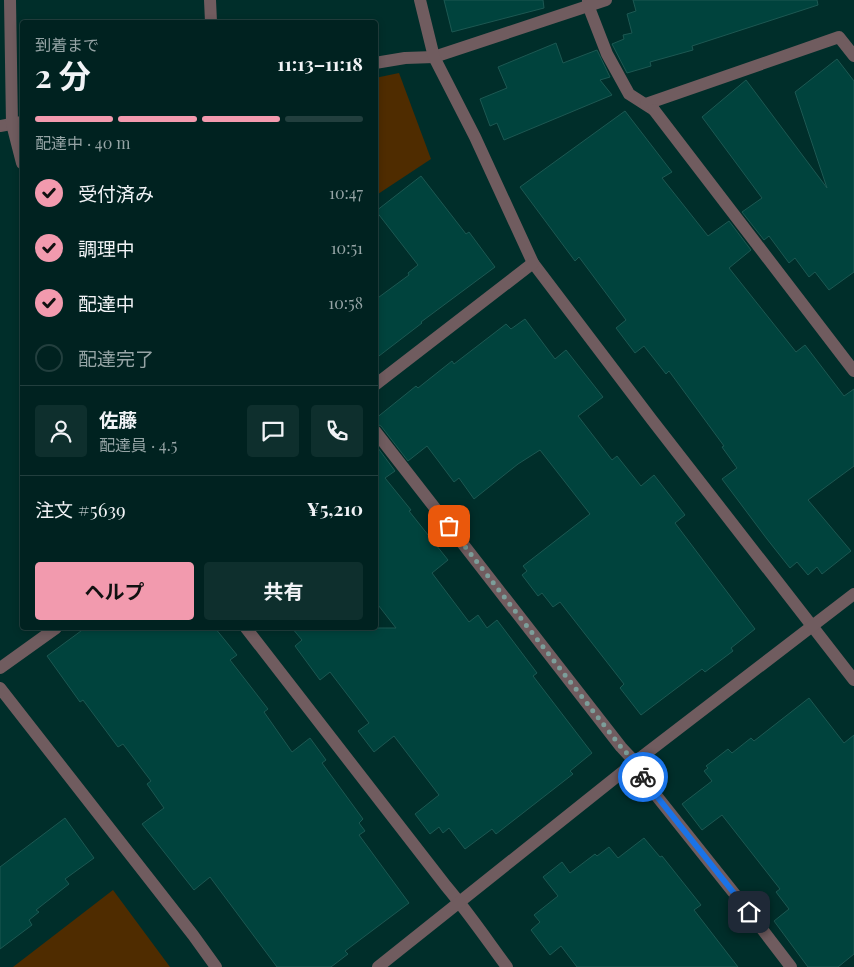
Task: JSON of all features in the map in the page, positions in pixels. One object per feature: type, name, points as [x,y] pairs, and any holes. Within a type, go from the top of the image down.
[{"type":"street","points":[[10,0],[12,124],[20,155]]},
{"type":"street","points":[[210,0],[211,20]]},
{"type":"street","points":[[420,0],[434,57],[475,137],[533,263],[854,680]]},
{"type":"street","points":[[378,62],[405,58],[434,57],[588,3],[606,0]]},
{"type":"street","points":[[588,3],[608,54],[629,94],[650,107],[854,371]]},
{"type":"street","points":[[650,107],[839,37],[854,56]]},
{"type":"street","points":[[378,383],[533,263]]},
{"type":"street","points":[[378,435],[621,747],[635,762],[647,784],[792,967]]},
{"type":"street","points":[[378,967],[635,762],[854,594]]},
{"type":"street","points":[[0,668],[53,630]]},
{"type":"street","points":[[248,630],[460,902],[507,967]]},
{"type":"street","points":[[0,688],[194,935],[216,967]]},
{"type":"shaded area","points":[[399,73],[431,159],[378,194],[378,77]]},
{"type":"shaded area","points":[[113,890],[170,967],[13,967]]},
{"type":"building","points":[[444,0],[543,0],[544,8],[452,32]]},
{"type":"building","points":[[633,0],[817,0],[818,5],[692,46],[693,50],[650,62],[651,66],[627,73],[612,44],[624,39],[623,35],[632,33],[627,14],[636,11]]},
{"type":"building","points":[[556,43],[563,63],[597,50],[610,77],[600,80],[612,95],[504,140],[497,123],[490,126],[480,99],[507,88],[498,67]]},
{"type":"building","points":[[837,59],[854,81],[854,272],[829,290],[815,272],[809,277],[795,258],[789,263],[769,236],[764,240],[742,212],[762,198],[702,117],[746,80],[827,188],[795,92]]},
{"type":"building","points":[[625,111],[672,172],[662,178],[708,236],[729,221],[751,250],[729,268],[796,352],[805,345],[844,396],[854,389],[854,466],[808,500],[851,551],[822,574],[817,567],[808,575],[797,562],[790,568],[767,539],[722,479],[737,468],[722,447],[724,446],[669,371],[666,374],[644,346],[635,353],[616,328],[626,320],[579,257],[575,261],[520,187]]},
{"type":"building","points":[[421,176],[466,234],[469,232],[495,267],[378,357],[378,298],[409,275],[408,273],[418,265],[378,214],[378,209]]},
{"type":"building","points":[[525,319],[555,359],[566,350],[603,397],[578,416],[612,460],[617,456],[641,486],[654,475],[685,515],[675,523],[755,629],[731,648],[733,651],[705,672],[702,669],[641,715],[620,688],[624,684],[560,602],[553,607],[542,593],[538,596],[522,575],[527,571],[523,566],[590,514],[540,450],[518,464],[474,499],[459,478],[454,482],[427,446],[408,461],[378,424],[378,417],[416,386],[418,388],[452,361],[454,364],[506,324],[511,329]]},
{"type":"building","points":[[378,448],[395,471],[385,478],[448,560],[432,573],[469,622],[478,615],[487,628],[497,620],[537,673],[533,676],[592,753],[570,771],[573,774],[496,834],[492,829],[465,849],[449,828],[443,833],[439,827],[430,834],[415,814],[439,795],[394,736],[374,752],[358,731],[369,723],[330,672],[320,680],[295,646],[302,640],[294,630],[378,630],[378,628],[396,628],[378,605]]},
{"type":"building","points":[[82,630],[217,630],[237,655],[230,660],[268,709],[264,712],[292,752],[310,738],[326,760],[322,763],[363,819],[359,823],[365,831],[359,835],[409,903],[345,951],[348,954],[331,967],[277,967],[210,877],[194,890],[142,824],[164,808],[147,784],[151,781],[123,744],[118,747],[83,700],[80,702],[47,656]]},
{"type":"building","points":[[809,698],[844,743],[854,735],[854,954],[838,967],[808,967],[774,921],[789,909],[776,892],[780,889],[722,815],[702,830],[682,804],[712,781],[704,771],[708,768],[706,766],[728,749],[732,753],[751,738],[754,741]]},
{"type":"building","points":[[65,818],[94,858],[65,879],[69,884],[36,910],[39,912],[29,920],[32,925],[0,949],[0,867]]},
{"type":"building","points":[[644,838],[660,857],[662,856],[701,905],[694,910],[738,967],[577,967],[561,946],[550,955],[531,930],[540,922],[534,915],[558,896],[543,877],[562,862],[570,873],[595,854],[597,856],[609,847],[618,858]]},
{"type":"way so far","points":[[449,526],[621,747],[635,762],[643,777]]},
{"type":"route","points":[[643,777],[749,912]]}]
